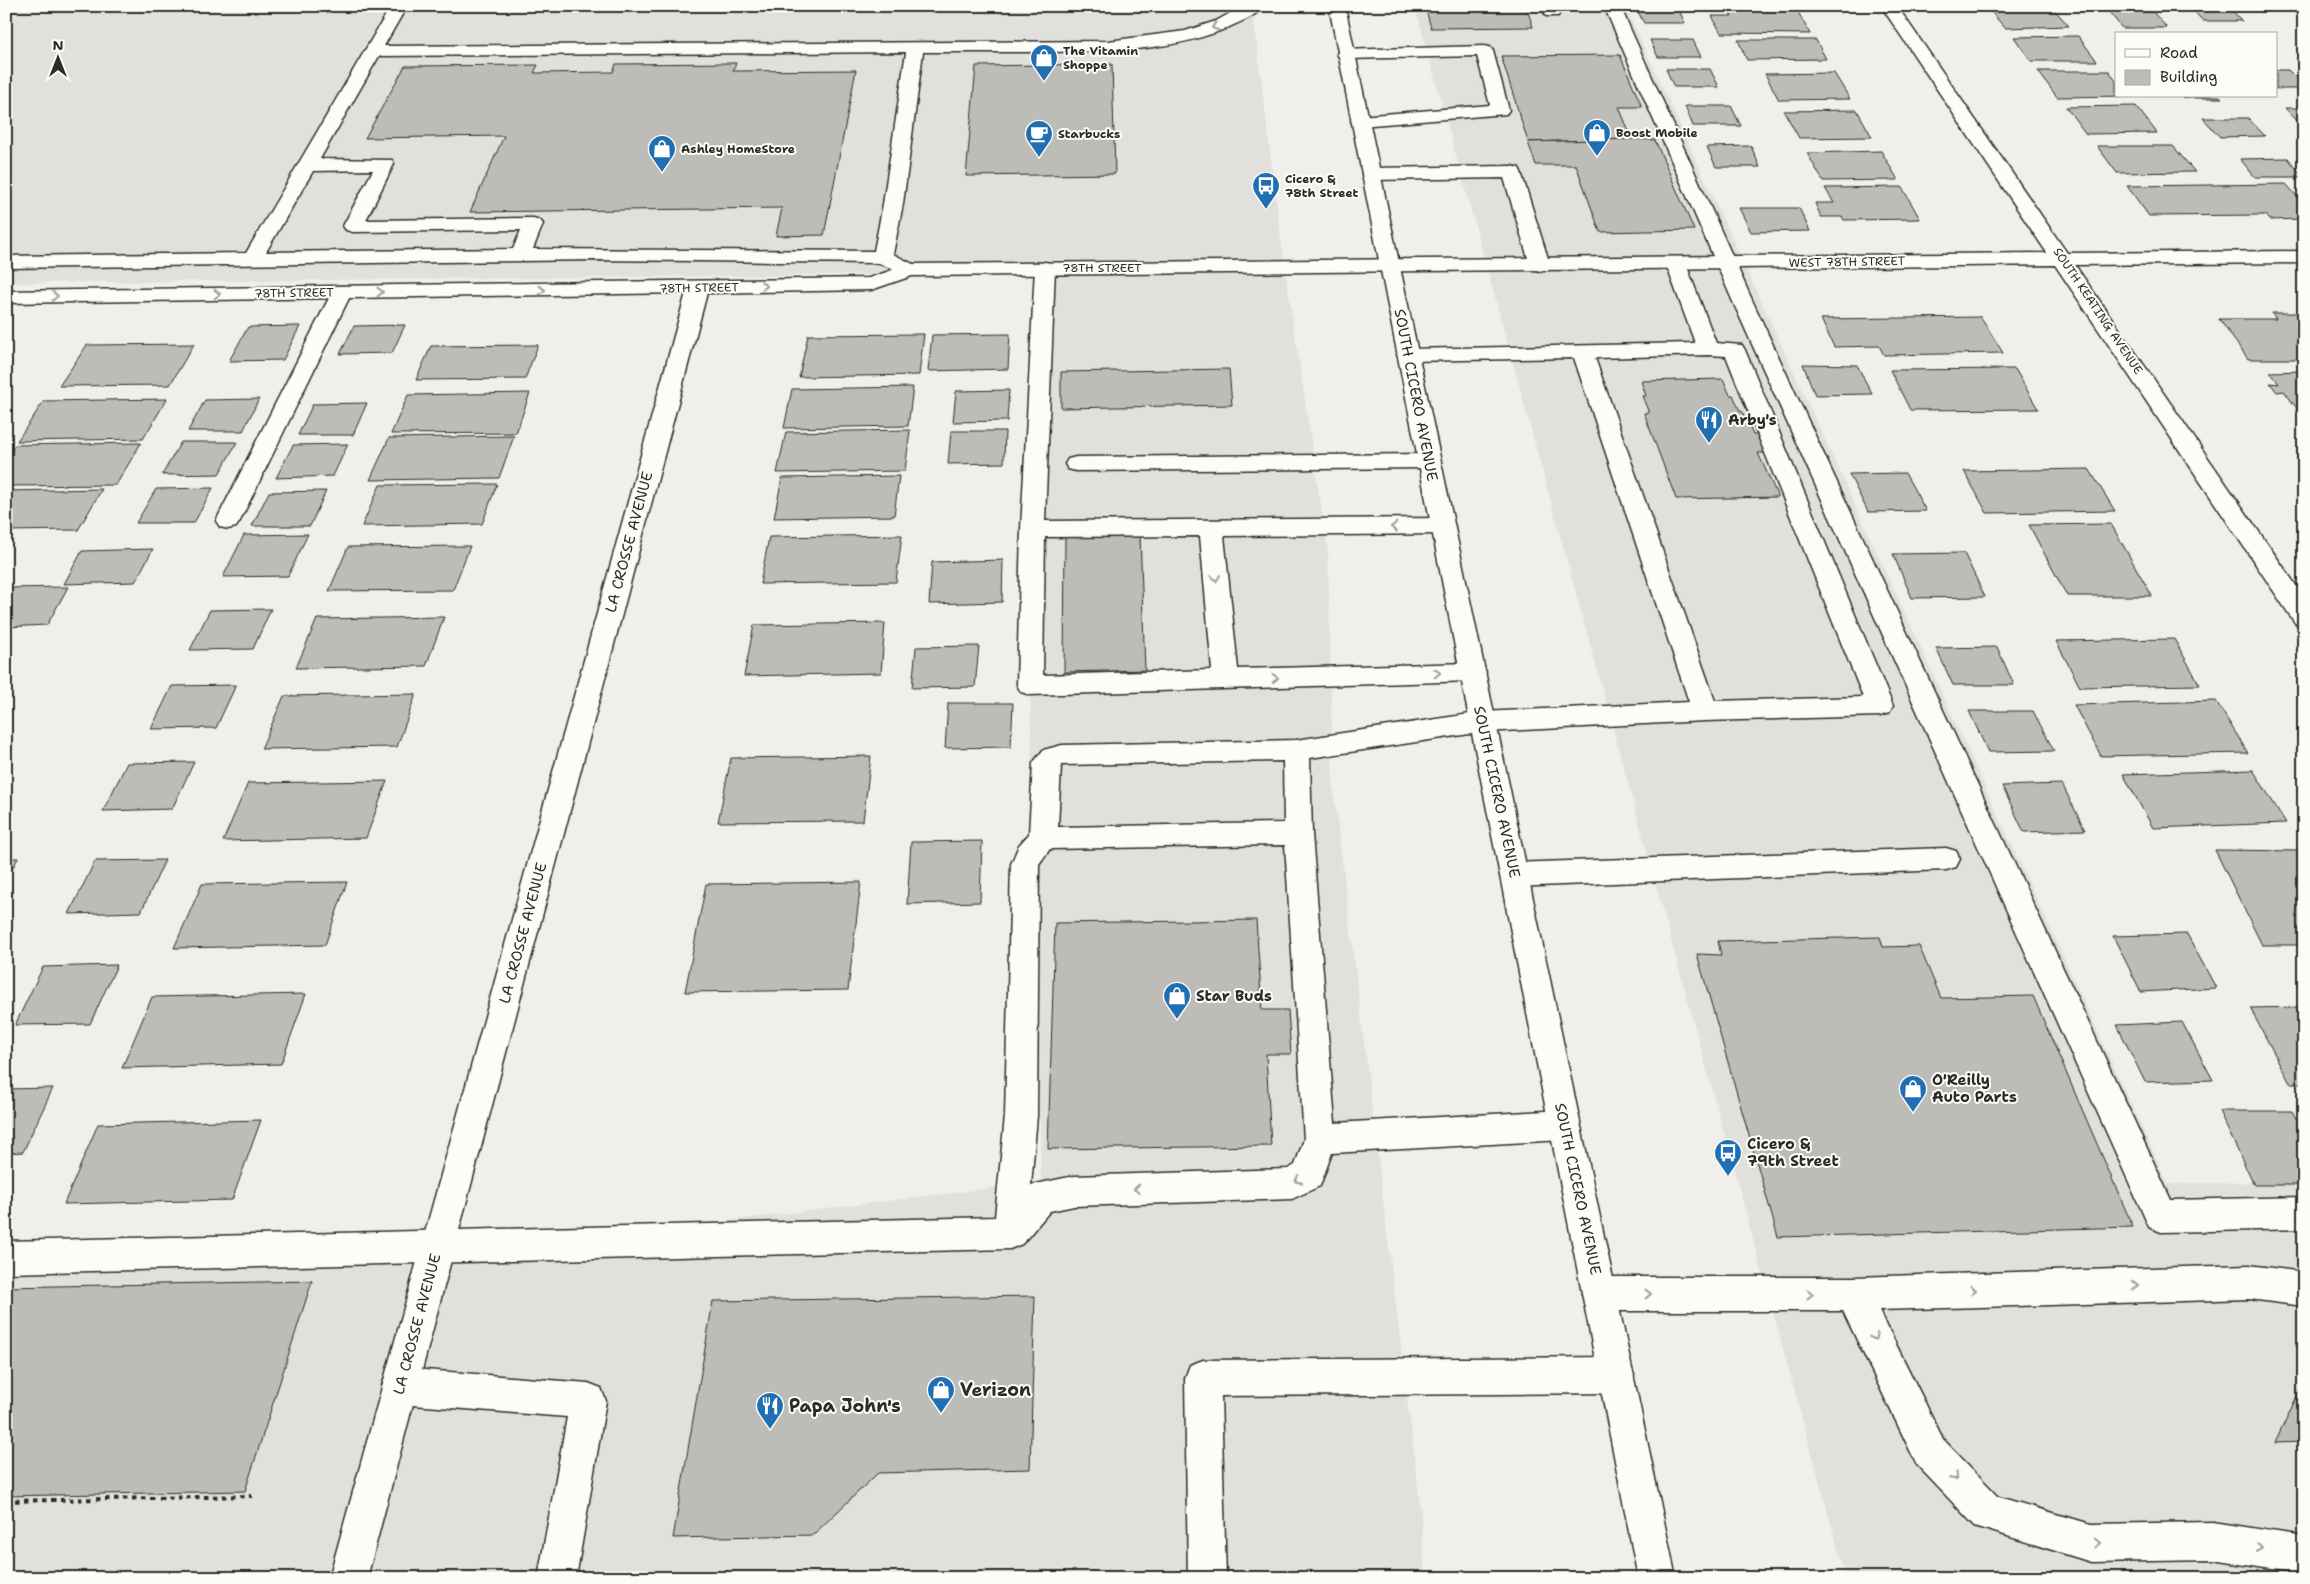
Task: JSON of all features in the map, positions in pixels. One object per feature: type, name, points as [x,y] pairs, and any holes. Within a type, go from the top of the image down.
[{"type":"street","points":[[253,258],[399,6]]},
{"type":"street","points":[[373,50],[1108,46],[1172,39],[1218,27],[1242,16],[1255,6]]},
{"type":"street","name":"SOUTH CICERO AVENUE","points":[[1337,6],[1657,1578]]},
{"type":"street","points":[[1612,6],[1726,263],[2161,1216],[2304,1213]]},
{"type":"street","name":"SOUTH KEATING AVENUE","points":[[1890,6],[2304,617]]},
{"type":"street","points":[[883,257],[893,204],[915,48]]},
{"type":"street","points":[[1346,54],[1484,50],[1500,110],[1360,121]]},
{"type":"street","points":[[307,165],[385,164],[353,226],[533,224],[521,254]]},
{"type":"street","points":[[1371,174],[1512,172],[1540,265]]},
{"type":"street","points":[[6,262],[521,254],[883,257],[910,270]]},
{"type":"street","name":"WEST 78TH STREET","points":[[1390,266],[2304,257]]},
{"type":"street","points":[[1676,264],[1708,350]]},
{"type":"street","name":"78TH STREET","points":[[6,297],[872,284],[910,270],[1390,266]]},
{"type":"street","points":[[1045,268],[1033,529],[1030,685],[1473,672]]},
{"type":"street","name":"LA CROSSE AVENUE","points":[[348,1578],[698,288]]},
{"type":"street","points":[[228,521],[342,292]]},
{"type":"street","points":[[1010,1233],[1021,1116],[1025,864],[1029,853],[1043,838],[1047,763],[1053,757],[1062,755],[1296,750],[1483,722],[1705,711],[1880,706],[1734,350],[1408,355]]},
{"type":"street","points":[[1582,351],[1705,711]]},
{"type":"street","points":[[1076,464],[1429,461]]},
{"type":"street","points":[[1033,529],[1443,526]]},
{"type":"street","points":[[1211,529],[1226,680]]},
{"type":"street","points":[[6,1257],[1010,1233],[1041,1197],[1074,1191],[1292,1184],[1308,1175],[1320,1139],[1298,834],[1296,750]]},
{"type":"street","points":[[1043,838],[1298,834]]},
{"type":"street","points":[[1514,875],[1946,859]]},
{"type":"street","points":[[1320,1139],[1564,1125]]},
{"type":"street","points":[[1599,1294],[1853,1294],[2249,1282],[2304,1289]]},
{"type":"street","points":[[1853,1294],[1930,1452],[1988,1513],[2091,1543],[2214,1541],[2304,1554]]},
{"type":"street","points":[[1207,1578],[1203,1378],[1616,1375]]},
{"type":"street","points":[[400,1386],[588,1401],[557,1578]]},
{"type":"path","points":[[6,1501],[252,1496]]},
{"type":"shaded area","points":[[6,6],[1252,6],[1285,270],[1328,552],[1333,785],[1421,1513],[1425,1578],[6,1578],[6,1257],[539,1244],[1041,1182],[1030,685],[1044,273],[6,283]]},
{"type":"shaded area","points":[[1415,6],[1625,6],[2168,1184],[2304,1181],[2304,1578],[1846,1578]]},
{"type":"building","points":[[1419,6],[1526,6],[1533,27],[1431,28],[1426,10],[1420,10]]},
{"type":"building","points":[[1986,6],[2051,6],[2069,26],[2005,28]]},
{"type":"building","points":[[2189,6],[2228,6],[2242,21],[2203,21]]},
{"type":"building","points":[[2288,6],[2304,6],[2304,15],[2297,15]]},
{"type":"building","points":[[1636,8],[1678,8],[1685,23],[1644,23]]},
{"type":"building","points":[[1797,10],[1810,34],[1721,33],[1712,16],[1732,16],[1728,11]]},
{"type":"building","points":[[2109,12],[2153,12],[2167,28],[2122,28]]},
{"type":"building","points":[[2078,36],[2097,61],[2031,61],[2014,37]]},
{"type":"building","points":[[1650,40],[1693,40],[1701,57],[1658,57]]},
{"type":"building","points":[[1738,40],[1816,40],[1826,59],[1747,60]]},
{"type":"building","points":[[1620,55],[1642,107],[1619,107],[1632,139],[1528,142],[1501,56]]},
{"type":"building","name":"Ashley HomeStore","points":[[736,63],[733,71],[856,70],[824,235],[776,236],[782,208],[470,212],[504,136],[365,138],[405,66],[538,65],[534,73],[613,72],[616,64]]},
{"type":"building","points":[[1112,64],[1115,174],[966,176],[976,66]]},
{"type":"building","points":[[1666,69],[1710,69],[1719,87],[1674,87]]},
{"type":"building","points":[[2278,70],[2288,70],[2304,86],[2304,89],[2278,89]]},
{"type":"building","points":[[2038,71],[2109,71],[2115,80],[2115,96],[2057,97]]},
{"type":"building","points":[[1834,73],[1850,99],[1779,100],[1765,74]]},
{"type":"building","points":[[1685,106],[1731,106],[1741,126],[1693,126]]},
{"type":"building","points":[[2136,106],[2157,133],[2086,134],[2066,107]]},
{"type":"building","points":[[2285,108],[2304,108],[2304,125],[2301,125]]},
{"type":"building","points":[[1857,110],[1872,137],[1799,138],[1784,111]]},
{"type":"building","points":[[2203,118],[2248,118],[2265,136],[2220,137]]},
{"type":"building","points":[[1655,140],[1694,230],[1600,232],[1576,165],[1536,165],[1528,142]]},
{"type":"building","points":[[1751,146],[1760,167],[1716,167],[1707,147]]},
{"type":"building","points":[[2097,146],[2173,146],[2195,172],[2117,173]]},
{"type":"building","points":[[1881,151],[1898,180],[1823,181],[1807,153]]},
{"type":"building","points":[[2288,158],[2303,177],[2255,177],[2240,159]]},
{"type":"building","points":[[2286,184],[2304,204],[2304,219],[2269,220],[2265,215],[2149,216],[2127,186]]},
{"type":"building","points":[[1902,187],[1920,219],[1844,220],[1842,217],[1821,217],[1815,203],[1834,203],[1825,188]]},
{"type":"building","points":[[1739,208],[1799,208],[1810,231],[1751,232]]},
{"type":"building","points":[[2272,313],[2304,313],[2304,359],[2248,359],[2219,319],[2276,319]]},
{"type":"building","points":[[1981,317],[2003,353],[1884,355],[1879,346],[1834,347],[1821,319]]},
{"type":"building","points":[[405,325],[392,353],[340,354],[354,326]]},
{"type":"building","points":[[300,326],[283,360],[229,361],[248,327]]},
{"type":"building","points":[[924,334],[919,375],[799,377],[808,335]]},
{"type":"building","points":[[1010,334],[1008,369],[928,371],[932,335]]},
{"type":"building","points":[[194,344],[170,385],[59,386],[87,345]]},
{"type":"building","points":[[538,345],[525,379],[416,380],[431,346]]},
{"type":"building","points":[[1803,364],[1857,365],[1872,394],[1815,395]]},
{"type":"building","points":[[1229,369],[1232,405],[1061,408],[1061,372]]},
{"type":"building","points":[[2015,369],[2038,409],[1910,410],[1890,370]]},
{"type":"building","points":[[2304,371],[2304,410],[2298,410],[2284,391],[2277,392],[2270,383],[2279,384],[2270,372]]},
{"type":"building","name":"Arby's","points":[[1723,379],[1730,395],[1733,395],[1740,411],[1742,411],[1753,435],[1757,435],[1767,453],[1758,453],[1778,497],[1676,499],[1644,413],[1649,413],[1642,396],[1646,396],[1641,381]]},
{"type":"building","points":[[913,387],[908,426],[784,428],[792,389]]},
{"type":"building","points":[[1009,390],[1007,421],[953,422],[956,391]]},
{"type":"building","points":[[530,393],[516,433],[391,434],[408,395]]},
{"type":"building","points":[[167,399],[143,439],[17,441],[44,401]]},
{"type":"building","points":[[259,399],[243,431],[188,431],[205,400]]},
{"type":"building","points":[[367,403],[353,435],[298,435],[313,404]]},
{"type":"building","points":[[910,430],[905,471],[777,473],[786,432]]},
{"type":"building","points":[[951,431],[1005,431],[1004,463],[948,464]]},
{"type":"building","points":[[514,436],[499,478],[370,480],[389,438]]},
{"type":"building","points":[[181,442],[237,442],[219,474],[162,475]]},
{"type":"building","points":[[141,443],[116,485],[6,486],[6,457],[15,445]]},
{"type":"building","points":[[348,444],[333,476],[276,478],[293,445]]},
{"type":"building","points":[[2089,469],[2115,511],[1987,513],[1964,471]]},
{"type":"building","points":[[1905,473],[1926,511],[1868,512],[1849,474]]},
{"type":"building","points":[[899,476],[894,516],[774,518],[782,478]]},
{"type":"building","points":[[497,484],[482,524],[362,526],[380,485]]},
{"type":"building","points":[[213,488],[194,523],[136,523],[156,489]]},
{"type":"building","points":[[102,489],[78,530],[6,531],[6,491]]},
{"type":"building","points":[[326,491],[310,526],[252,526],[269,492]]},
{"type":"building","points":[[2111,524],[2152,596],[2067,596],[2029,525]]},
{"type":"building","points":[[308,534],[288,576],[223,577],[244,535]]},
{"type":"building","points":[[902,535],[896,582],[760,584],[769,537]]},
{"type":"building","points":[[1140,535],[1145,670],[1064,672],[1065,536]]},
{"type":"building","points":[[470,546],[453,590],[329,591],[348,547]]},
{"type":"building","points":[[153,549],[135,582],[64,584],[82,551]]},
{"type":"building","points":[[1964,553],[1985,597],[1912,598],[1893,554]]},
{"type":"building","points":[[1003,560],[1002,602],[929,604],[932,562]]},
{"type":"building","points":[[68,587],[47,625],[6,627],[6,588]]},
{"type":"building","points":[[271,609],[253,649],[190,650],[210,610]]},
{"type":"building","points":[[444,617],[426,666],[296,668],[317,619]]},
{"type":"building","points":[[885,623],[881,673],[744,676],[754,625]]},
{"type":"building","points":[[2174,639],[2200,685],[2080,687],[2056,641]]},
{"type":"building","points":[[979,646],[975,687],[912,688],[916,647]]},
{"type":"building","points":[[1997,647],[2014,685],[1953,685],[1936,648]]},
{"type":"building","points":[[236,685],[216,728],[151,729],[172,686]]},
{"type":"building","points":[[416,694],[397,747],[261,749],[284,696]]},
{"type":"building","points":[[2216,701],[2248,753],[2101,756],[2074,705]]},
{"type":"building","points":[[948,703],[1013,703],[1011,747],[945,748]]},
{"type":"building","points":[[1969,711],[2033,711],[2054,751],[1988,752]]},
{"type":"building","points":[[871,756],[863,821],[718,822],[731,758]]},
{"type":"building","points":[[194,762],[172,809],[103,811],[127,763]]},
{"type":"building","points":[[2253,770],[2286,823],[2153,828],[2123,774]]},
{"type":"building","points":[[387,781],[366,838],[223,841],[248,783]]},
{"type":"building","points":[[2062,784],[2085,830],[2024,832],[2002,786]]},
{"type":"building","points":[[982,841],[980,902],[907,904],[911,842]]},
{"type":"building","points":[[2215,850],[2304,851],[2304,945],[2262,945]]},
{"type":"building","points":[[6,858],[18,858],[6,880]]},
{"type":"building","points":[[165,860],[141,912],[69,914],[95,861]]},
{"type":"building","points":[[347,882],[325,945],[174,948],[202,884]]},
{"type":"building","points":[[861,882],[848,990],[685,992],[706,884]]},
{"type":"building","points":[[1256,920],[1262,1010],[1288,1010],[1291,1054],[1266,1054],[1271,1146],[1048,1149],[1055,923]]},
{"type":"building","points":[[2187,934],[2216,988],[2141,992],[2113,936]]},
{"type":"building","name":"O'Reilly Auto Parts","points":[[1880,937],[1883,947],[1919,946],[1941,998],[2033,996],[2133,1227],[1778,1237],[1697,954],[1721,955],[1718,941]]},
{"type":"building","points":[[117,965],[90,1024],[15,1025],[43,967]]},
{"type":"building","points":[[306,994],[281,1064],[122,1068],[152,997]]},
{"type":"building","points":[[2304,1007],[2304,1083],[2290,1083],[2250,1008]]},
{"type":"building","points":[[2182,1022],[2213,1080],[2145,1082],[2117,1025]]},
{"type":"building","points":[[53,1088],[23,1152],[6,1153],[6,1089]]},
{"type":"building","points":[[2219,1111],[2292,1111],[2304,1133],[2304,1185],[2254,1185]]},
{"type":"building","points":[[261,1120],[232,1200],[64,1204],[98,1124]]},
{"type":"building","points":[[312,1281],[245,1491],[6,1496],[6,1287]]},
{"type":"building","points":[[1035,1296],[1030,1469],[878,1473],[813,1535],[673,1538],[713,1301]]},
{"type":"building","points":[[2304,1381],[2304,1442],[2275,1443]]},
{"type":"place","name":"The Vitamin Shoppe","points":[[1044,82]]},
{"type":"place","name":"Boost Mobile","points":[[1597,157]]},
{"type":"place","name":"Starbucks","points":[[1039,158]]},
{"type":"place","name":"Ashley HomeStore","points":[[662,173]]},
{"type":"place","name":"Cicero & 78th Street","points":[[1266,210]]},
{"type":"place","name":"Arby's","points":[[1709,444]]},
{"type":"place","name":"Star Buds","points":[[1177,1020]]},
{"type":"place","name":"O'Reilly Auto Parts","points":[[1913,1113]]},
{"type":"place","name":"Cicero & 79th Street","points":[[1728,1177]]},
{"type":"place","name":"Verizon","points":[[941,1414]]},
{"type":"place","name":"Papa John's","points":[[770,1430]]}]
